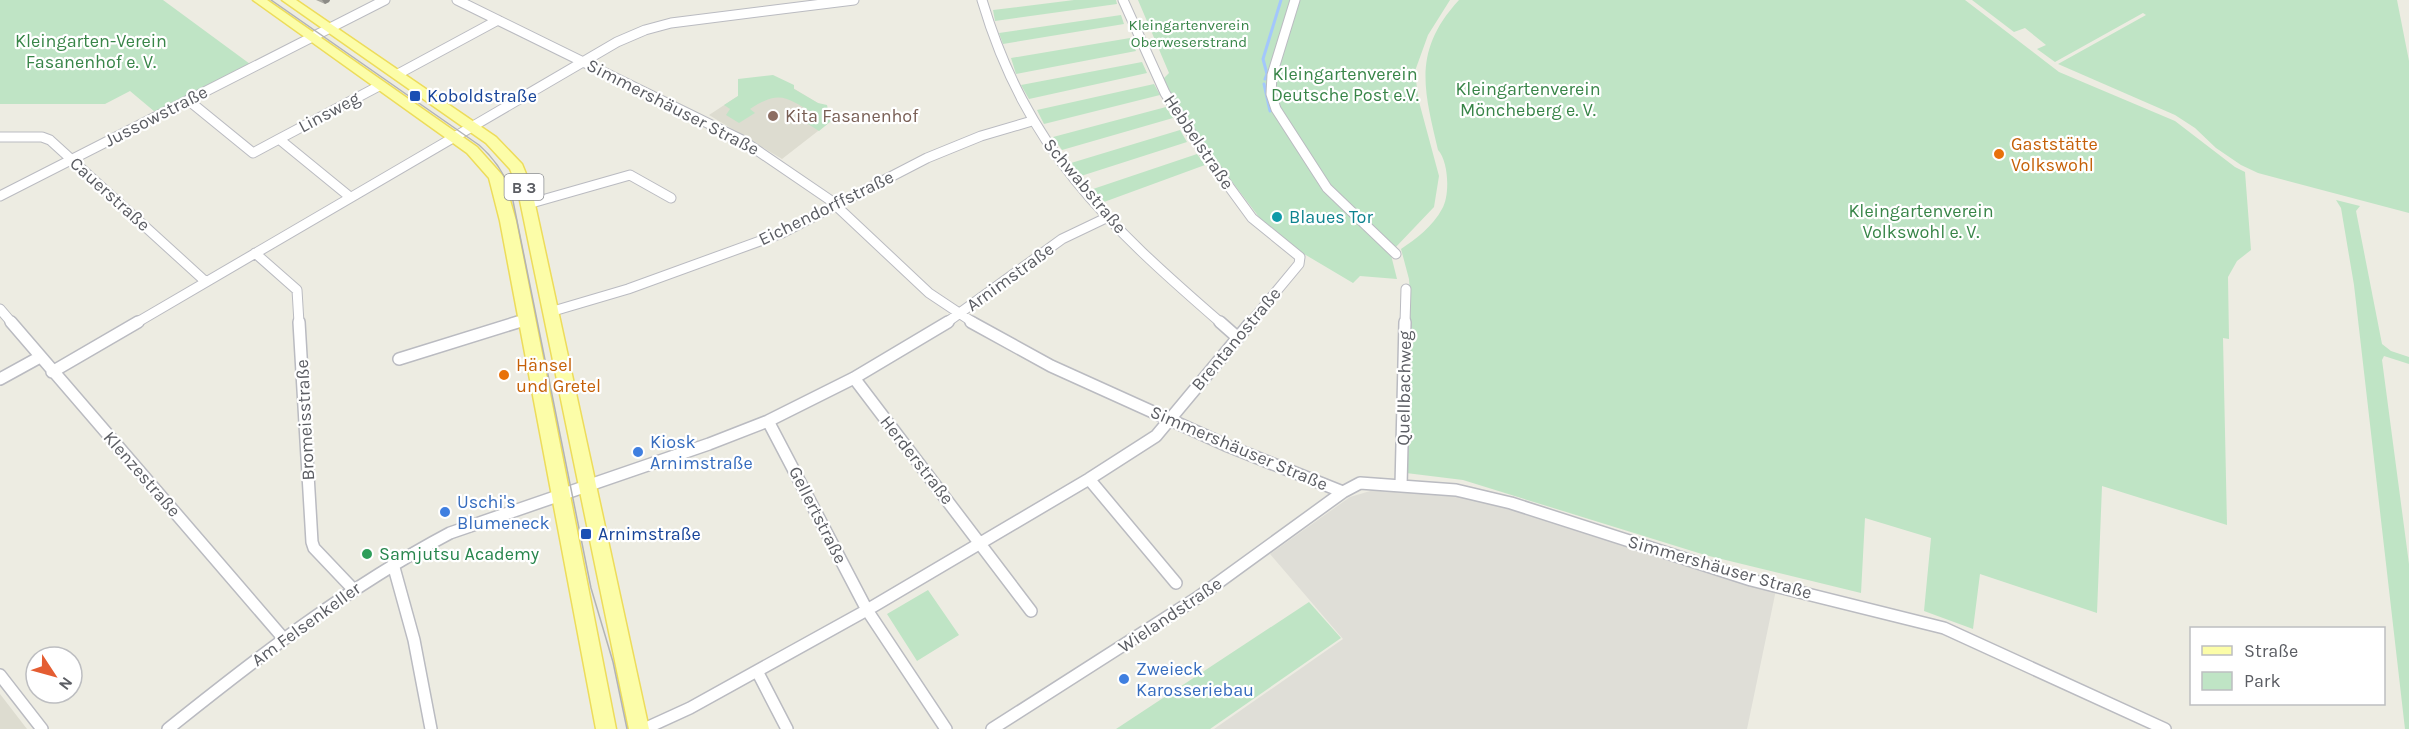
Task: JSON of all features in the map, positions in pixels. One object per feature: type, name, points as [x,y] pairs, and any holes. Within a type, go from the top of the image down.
[{"type":"main road","name":"B 3","points":[[260,0],[479,156],[495,176],[508,221],[606,729]]},
{"type":"main road","name":"B 3","points":[[288,0],[473,127],[504,151],[517,166],[528,204],[641,729]]},
{"type":"street","name":"Jussowstraße","points":[[0,196],[70,158],[385,0]]},
{"type":"street","name":"Simmershäuser Straße","points":[[457,0],[728,132],[836,204],[929,293],[959,315],[1052,366],[1170,420],[1343,492],[1360,483],[1456,490],[1511,503],[1751,580],[1944,628],[2165,729]]},
{"type":"street","points":[[52,372],[617,42],[645,30],[671,23],[854,0]]},
{"type":"street","name":"Schwabstraße","points":[[982,0],[1001,58],[1032,121],[1106,218],[1237,337]]},
{"type":"street","name":"Hebbelstraße","points":[[1123,0],[1165,93],[1203,150],[1252,218],[1300,257],[1299,264]]},
{"type":"street","points":[[1295,0],[1272,75],[1272,94],[1276,109],[1327,188],[1396,254]]},
{"type":"street","points":[[398,74],[498,20]]},
{"type":"street","name":"Linsweg","points":[[188,100],[253,153],[380,86]]},
{"type":"street","name":"Eichendorffstraße","points":[[550,312],[628,290],[782,233],[927,158],[981,136],[1032,121]]},
{"type":"street","name":"Cauerstraße","points":[[0,136],[42,137],[50,140],[206,282]]},
{"type":"street","points":[[279,139],[350,197]]},
{"type":"street","points":[[528,204],[630,175],[671,198]]},
{"type":"street","name":"Arnimstraße","points":[[589,485],[768,421],[854,378],[959,315],[1044,251],[1106,218]]},
{"type":"street","name":"Bromeisstraße","points":[[255,253],[297,290],[312,542],[314,548],[353,589]]},
{"type":"street","name":"Brentanostraße","points":[[641,729],[690,708],[867,610],[1089,479],[1156,436],[1299,264]]},
{"type":"street","name":"Quellbachweg","points":[[1401,486],[1406,289]]},
{"type":"street","name":"Klenzestraße","points":[[0,309],[284,639]]},
{"type":"street","points":[[399,359],[527,319]]},
{"type":"street","points":[[0,380],[40,357]]},
{"type":"street","name":"Herderstraße","points":[[854,378],[980,542]]},
{"type":"street","name":"Gellertstraße","points":[[768,421],[867,610]]},
{"type":"street","points":[[1089,479],[1176,584]]},
{"type":"street","name":"Am Felsenkeller","points":[[168,729],[284,639],[353,589],[393,564],[450,533],[589,485]]},
{"type":"street","name":"Wielandstraße","points":[[992,729],[1197,598],[1343,492]]},
{"type":"street","points":[[980,542],[1031,611]]},
{"type":"street","points":[[393,564],[414,640],[432,729]]},
{"type":"street","points":[[867,610],[946,729]]},
{"type":"street","points":[[757,671],[787,729]]},
{"type":"street","points":[[0,675],[42,729]]},
{"type":"shaded area","name":"Kita Fasanenhof","points":[[738,79],[793,88],[826,108],[836,117],[782,159],[709,115],[738,96]]},
{"type":"shaded area","points":[[1377,489],[1429,491],[1492,502],[1776,590],[1747,729],[1214,729],[1343,639],[1270,554],[1350,497]]},
{"type":"shaded area","points":[[0,694],[27,729],[0,729]]},
{"type":"green space","name":"Kleingarten-Verein Fasanenhof e. V.","points":[[0,0],[163,0],[250,64],[155,112],[130,91],[105,104],[0,104]]},
{"type":"green space","points":[[1074,0],[1116,0],[1117,4],[995,21],[993,10]]},
{"type":"green space","name":"Kleingartenverein Oberweserstrand","points":[[1138,0],[1291,0],[1268,84],[1323,189],[1390,251],[1397,279],[1360,276],[1353,283],[1294,248],[1262,221],[1217,162],[1162,80],[1169,73]]},
{"type":"green space","name":"Kleingartenverein Deutsche Post e.V.","points":[[1298,0],[1450,0],[1428,35],[1415,71],[1418,98],[1439,176],[1434,207],[1394,249],[1327,185],[1279,113],[1274,90],[1276,66]]},
{"type":"green space","name":"Kleingartenverein Volkswohl e. V.","points":[[1459,0],[1965,0],[2059,72],[2175,121],[2235,167],[2245,172],[2251,250],[2237,261],[2228,277],[2229,339],[2223,338],[2227,525],[2102,486],[2097,613],[1980,574],[1973,629],[1924,611],[1931,538],[1865,518],[1861,593],[1705,555],[1463,480],[1406,473],[1410,293],[1409,279],[1401,249],[1434,221],[1445,203],[1446,171],[1442,155],[1438,150],[1429,108],[1426,72],[1428,54],[1434,37]]},
{"type":"green space","points":[[1972,0],[2397,0],[2409,61],[2409,213],[2258,173],[2241,165],[2216,148],[2195,128],[2175,115],[2058,64],[2146,15],[2143,13],[2055,62],[2037,49],[2046,45],[2025,28],[2014,32]]},
{"type":"green space","points":[[1121,15],[1124,24],[1003,44],[999,33]]},
{"type":"green space","points":[[1130,38],[1136,51],[1016,74],[1011,58]]},
{"type":"green space","points":[[1142,62],[1147,73],[1029,99],[1021,85]]},
{"type":"green space","points":[[773,75],[794,85],[794,89],[818,103],[827,105],[828,110],[836,117],[819,131],[805,122],[815,114],[783,98],[769,99],[750,109],[755,113],[739,123],[726,115],[730,109],[724,105],[738,96],[738,79]]},
{"type":"green space","points":[[1154,84],[1160,95],[1044,124],[1037,110]]},
{"type":"green space","points":[[1166,107],[1173,118],[1062,150],[1053,137]]},
{"type":"green space","points":[[1180,130],[1187,142],[1081,176],[1071,163]]},
{"type":"green space","points":[[1197,154],[1205,165],[1104,202],[1093,189]]},
{"type":"green space","points":[[2336,200],[2360,206],[2356,211],[2382,344],[2391,351],[2409,357],[2409,364],[2384,356],[2382,360],[2409,564],[2409,729],[2405,729],[2354,285],[2341,208]]},
{"type":"green space","points":[[928,590],[959,635],[917,661],[887,614]]},
{"type":"green space","points":[[1309,602],[1341,638],[1210,729],[1116,729]]},
{"type":"waterway","points":[[1265,79],[1267,74],[1263,59],[1281,0]]},
{"type":"waterway","points":[[1264,84],[1270,111]]},
{"type":"tram line","points":[[271,0],[479,145],[495,162],[507,181],[512,196],[591,588],[613,662],[627,729]]},
{"type":"place","name":"Koboldstraße","points":[[415,96]]},
{"type":"place","name":"Kita Fasanenhof","points":[[773,116]]},
{"type":"place","name":"Gaststätte Volkswohl","points":[[1999,154]]},
{"type":"place","name":"Blaues Tor","points":[[1277,217]]},
{"type":"place","name":"Hänsel und Gretel","points":[[504,375]]},
{"type":"place","name":"Kiosk Arnimstraße","points":[[638,452]]},
{"type":"place","name":"Uschi's Blumeneck","points":[[445,512]]},
{"type":"place","name":"Arnimstraße","points":[[586,534]]},
{"type":"place","name":"Samjutsu Academy","points":[[367,554]]},
{"type":"place","name":"Zweieck Karosseriebau","points":[[1124,679]]},
{"type":"park label","name":"Kleingartenverein Möncheberg e. V.","points":[[1528,100]]}]
